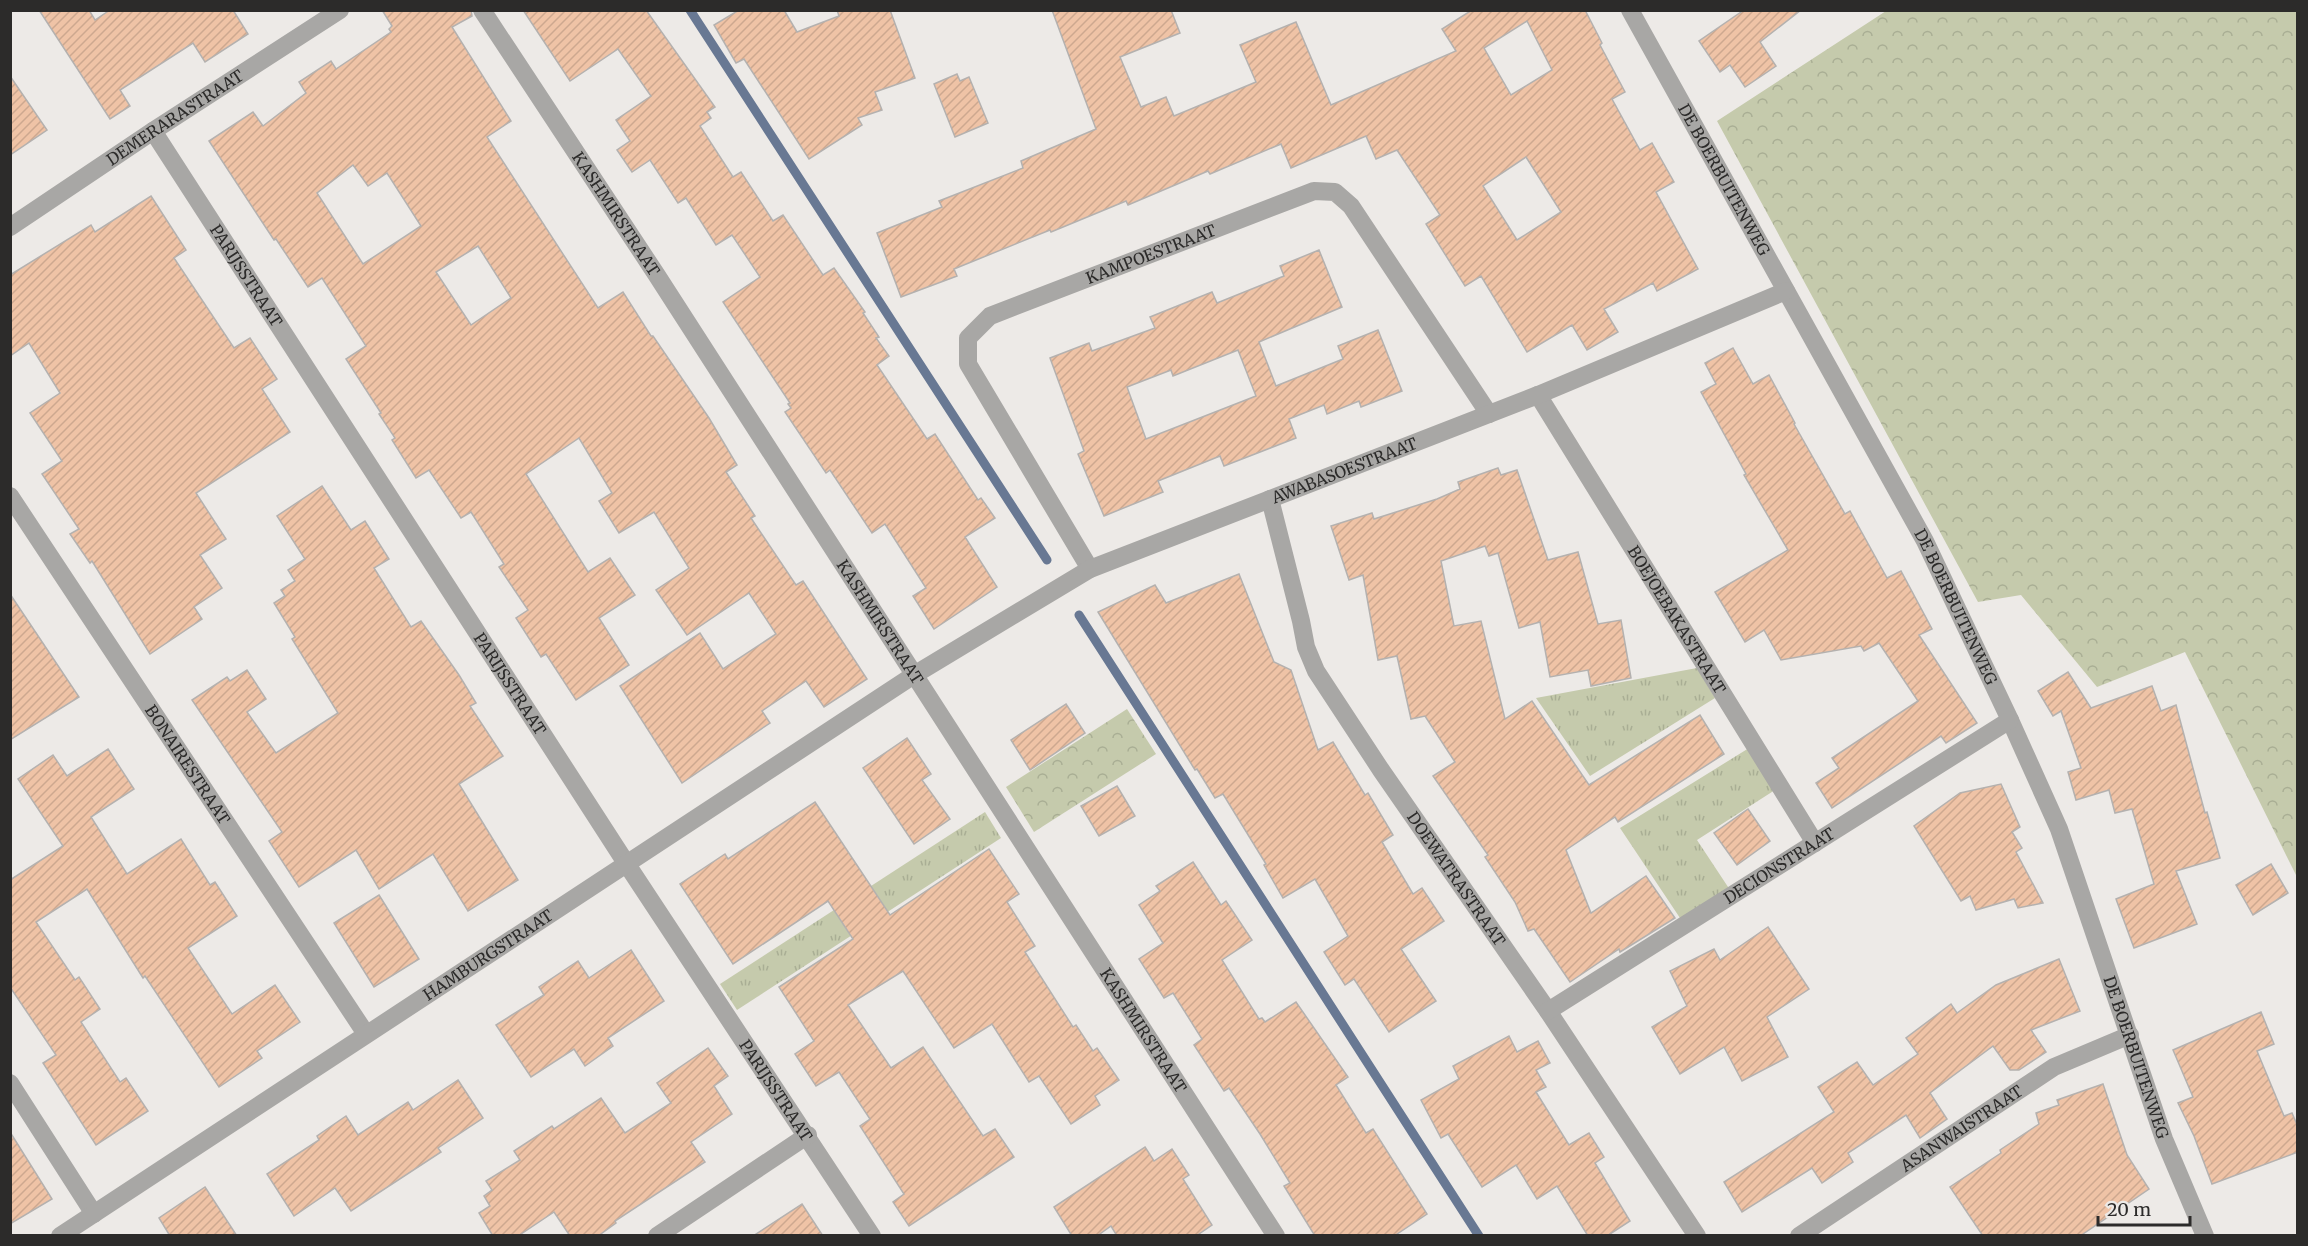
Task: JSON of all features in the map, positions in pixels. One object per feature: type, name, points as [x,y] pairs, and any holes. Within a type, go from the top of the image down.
[{"type":"street","name":"DEMERARASTRAAT","points":[[10,227],[340,10]]},
{"type":"street","name":"KASHMIRSTRAAT","points":[[482,10],[656,274],[1276,1236]]},
{"type":"street","name":"DE BOERBUITENWEG","points":[[1630,10],[1925,541],[2010,720],[2059,829],[2164,1139],[2205,1236]]},
{"type":"street","name":"PARIJSSTRAAT","points":[[153,131],[626,863],[872,1236]]},
{"type":"street","name":"KAMPOESTRAAT","points":[[1090,569],[968,364],[968,338],[990,316],[1314,191],[1335,192],[1351,206],[1489,414]]},
{"type":"street","name":"AWABASOESTRAAT","points":[[914,675],[1090,569],[1538,395],[1786,291]]},
{"type":"street","name":"BOEJOEBAKASTRAAT","points":[[1538,395],[1815,843]]},
{"type":"street","name":"BONAIRESTRAAT","points":[[10,496],[366,1034]]},
{"type":"street","name":"DOEWATRASTRAAT","points":[[1270,499],[1306,647],[1316,671],[1381,770],[1548,1011],[1697,1236]]},
{"type":"street","name":"HAMBURGSTRAAT","points":[[60,1236],[914,675]]},
{"type":"street","name":"DECIONSTRAAT","points":[[1548,1011],[2010,720]]},
{"type":"street","name":"ASANWAISTRAAT","points":[[1799,1236],[2054,1067],[2130,1035]]},
{"type":"street","points":[[10,1083],[94,1214]]},
{"type":"street","points":[[657,1236],[808,1136]]},
{"type":"green space","points":[[1886,11],[2297,11],[2297,877],[2185,652],[2097,687],[2021,595],[1978,602],[1717,121]]},
{"type":"green space","points":[[1697,668],[1715,698],[1590,776],[1536,698]]},
{"type":"green space","points":[[1127,709],[1156,754],[1034,832],[1006,787]]},
{"type":"green space","points":[[1749,748],[1775,790],[1697,840],[1732,893],[1684,924],[1620,828]]},
{"type":"green space","points":[[985,812],[1001,838],[737,1010],[720,984]]},
{"type":"building","points":[[39,10],[89,10],[95,20],[110,10],[233,10],[248,34],[205,62],[193,43],[120,90],[130,106],[110,119]]},
{"type":"building","points":[[382,10],[471,10],[472,16],[452,27],[511,121],[487,137],[598,308],[623,292],[709,418],[737,465],[726,472],[755,516],[751,518],[796,585],[803,581],[867,679],[824,707],[806,681],[762,711],[770,723],[682,783],[620,686],[700,633],[723,669],[776,634],[749,593],[687,635],[656,590],[689,568],[654,512],[619,533],[599,501],[612,493],[579,438],[526,474],[588,572],[610,558],[635,595],[599,618],[629,665],[576,700],[546,654],[541,657],[516,618],[528,610],[499,567],[504,564],[471,512],[461,518],[429,470],[416,478],[392,440],[395,438],[379,414],[381,413],[346,359],[366,346],[322,278],[308,287],[209,141],[253,112],[263,126],[306,93],[299,82],[331,61],[336,69],[391,32],[389,29],[392,26]],"holes":[[[353,165],[368,186],[387,173],[421,226],[363,264],[317,193]],[[478,246],[511,298],[471,325],[436,272]]]},
{"type":"building","points":[[523,10],[646,10],[715,107],[707,112],[711,118],[700,126],[733,177],[741,172],[773,221],[783,215],[823,275],[834,268],[865,312],[863,313],[879,337],[876,338],[889,356],[877,365],[927,439],[935,434],[978,500],[981,498],[995,518],[965,537],[997,587],[934,629],[913,596],[926,588],[885,524],[872,533],[830,470],[826,473],[785,412],[791,408],[788,404],[790,403],[723,302],[760,277],[732,235],[716,245],[686,198],[678,203],[650,160],[632,172],[617,150],[630,141],[616,120],[651,96],[618,49],[570,81]]},
{"type":"building","points":[[739,10],[784,10],[797,32],[839,16],[837,10],[890,10],[915,78],[875,92],[882,110],[858,118],[862,125],[809,159],[744,59],[736,63],[714,25]]},
{"type":"building","points":[[1052,10],[1171,10],[1180,33],[1120,57],[1141,107],[1166,97],[1174,116],[1256,82],[1240,45],[1296,22],[1331,105],[1456,51],[1442,29],[1472,10],[1585,10],[1602,43],[1600,45],[1625,92],[1612,99],[1640,150],[1652,143],[1674,182],[1656,192],[1698,269],[1657,291],[1653,283],[1604,309],[1618,332],[1587,350],[1572,325],[1527,352],[1481,276],[1465,286],[1426,224],[1440,215],[1397,150],[1376,159],[1366,136],[1291,168],[1281,144],[1210,174],[1208,171],[1128,205],[1126,201],[1051,232],[1050,230],[954,269],[957,276],[901,297],[877,233],[942,207],[939,201],[1023,168],[1021,161],[1096,129]],"holes":[[[1527,21],[1552,70],[1511,95],[1484,48]],[[1526,157],[1561,212],[1517,240],[1483,186]]]},
{"type":"building","points":[[1744,10],[1801,10],[1760,42],[1776,66],[1745,87],[1730,65],[1720,72],[1699,41]]},
{"type":"building","points":[[957,74],[960,81],[969,77],[988,123],[955,137],[934,84]]},
{"type":"building","points":[[10,76],[47,130],[10,155]]},
{"type":"building","points":[[151,196],[186,250],[174,258],[234,348],[250,338],[277,379],[262,389],[290,432],[196,493],[226,539],[200,555],[222,588],[194,607],[202,619],[150,654],[92,561],[90,563],[70,534],[79,529],[42,474],[62,461],[30,413],[60,393],[29,343],[10,356],[10,275],[91,225],[95,232]]},
{"type":"building","points":[[1319,250],[1342,307],[1259,342],[1276,386],[1343,359],[1338,346],[1378,330],[1402,391],[1361,407],[1359,401],[1327,414],[1324,405],[1289,419],[1296,438],[1224,466],[1220,456],[1158,481],[1163,492],[1104,516],[1078,454],[1084,451],[1050,358],[1089,343],[1092,351],[1155,328],[1150,317],[1212,292],[1217,303],[1284,276],[1280,266]],"holes":[[[1238,350],[1256,396],[1146,439],[1127,387],[1171,370],[1173,376]]]},
{"type":"building","points":[[1733,348],[1753,384],[1769,375],[1845,514],[1850,511],[1887,578],[1901,571],[1932,629],[1919,635],[1977,723],[1946,743],[1941,736],[1832,808],[1816,783],[1839,768],[1832,758],[1918,701],[1879,643],[1864,651],[1861,646],[1781,660],[1764,630],[1745,642],[1715,592],[1788,550],[1744,475],[1746,474],[1701,392],[1716,384],[1705,363]]},
{"type":"building","points":[[1498,468],[1501,475],[1517,470],[1548,560],[1578,552],[1598,624],[1621,620],[1631,678],[1591,686],[1588,670],[1550,677],[1540,622],[1519,628],[1498,553],[1489,556],[1485,546],[1441,561],[1454,626],[1481,621],[1505,719],[1532,701],[1589,785],[1700,715],[1724,754],[1618,822],[1615,817],[1566,850],[1591,913],[1646,876],[1675,918],[1620,952],[1619,949],[1570,982],[1534,929],[1528,931],[1515,902],[1485,857],[1488,855],[1433,776],[1455,762],[1425,716],[1411,719],[1397,656],[1378,660],[1363,575],[1349,580],[1331,526],[1372,513],[1374,519],[1437,499],[1460,489],[1458,482]]},
{"type":"building","points":[[322,486],[351,530],[365,521],[389,559],[374,568],[411,627],[421,621],[459,675],[476,703],[470,706],[503,756],[459,784],[518,880],[468,911],[433,854],[379,889],[356,850],[299,887],[269,841],[282,832],[192,700],[227,677],[230,681],[247,670],[266,699],[247,712],[276,753],[338,713],[292,639],[295,637],[274,603],[285,596],[281,590],[295,581],[288,570],[305,559],[277,516]]},
{"type":"building","points":[[1239,574],[1274,662],[1291,670],[1318,750],[1333,742],[1365,795],[1368,793],[1393,835],[1382,842],[1413,894],[1422,888],[1444,921],[1401,949],[1436,1001],[1389,1032],[1354,979],[1345,985],[1324,952],[1348,936],[1315,879],[1283,898],[1264,865],[1266,864],[1223,794],[1215,798],[1197,769],[1195,770],[1098,612],[1155,585],[1166,603]]},
{"type":"building","points":[[10,594],[79,697],[10,740]]},
{"type":"building","points":[[2068,672],[2091,708],[2152,686],[2161,711],[2176,705],[2205,813],[2207,812],[2220,858],[2176,871],[2197,924],[2134,948],[2116,899],[2154,884],[2132,809],[2115,813],[2109,790],[2076,800],[2068,772],[2081,768],[2061,711],[2053,716],[2038,691]]},
{"type":"building","points":[[1066,704],[1085,733],[1030,770],[1011,740]]},
{"type":"building","points":[[907,738],[931,774],[922,780],[950,819],[914,844],[863,768]]},
{"type":"building","points":[[108,749],[134,789],[91,817],[127,874],[181,839],[210,885],[215,882],[237,916],[188,948],[232,1014],[275,985],[300,1022],[257,1051],[262,1058],[219,1087],[145,976],[143,978],[87,889],[36,922],[75,980],[79,977],[100,1009],[81,1022],[120,1082],[126,1078],[148,1111],[96,1145],[43,1063],[56,1055],[10,987],[10,880],[63,846],[18,779],[53,755],[67,776]]},
{"type":"building","points":[[2001,784],[2020,827],[2012,832],[2022,848],[2016,852],[2043,903],[2018,908],[2014,899],[1976,910],[1970,896],[1961,901],[1914,826],[1960,793]]},
{"type":"building","points":[[1117,786],[1135,816],[1099,836],[1081,806]]},
{"type":"building","points":[[815,802],[890,915],[989,849],[1019,894],[1007,902],[1035,946],[1025,952],[1073,1027],[1076,1025],[1093,1051],[1097,1048],[1119,1080],[1095,1096],[1100,1105],[1071,1124],[1039,1076],[1029,1082],[992,1024],[954,1048],[903,971],[848,1005],[891,1068],[923,1047],[983,1136],[995,1129],[1014,1157],[909,1226],[893,1202],[904,1194],[860,1126],[870,1119],[839,1072],[816,1086],[795,1054],[814,1041],[779,987],[853,939],[828,901],[733,964],[680,884],[725,854],[728,859]]},
{"type":"building","points":[[1748,809],[1770,841],[1737,865],[1714,833]]},
{"type":"building","points":[[1193,862],[1221,905],[1226,901],[1252,940],[1222,960],[1259,1019],[1262,1018],[1265,1022],[1296,1002],[1348,1077],[1336,1085],[1366,1133],[1373,1129],[1427,1214],[1394,1236],[1315,1236],[1284,1186],[1290,1183],[1260,1134],[1229,1088],[1224,1091],[1194,1045],[1202,1039],[1173,993],[1164,998],[1139,959],[1163,943],[1139,905],[1160,891],[1156,886]]},
{"type":"building","points":[[2271,864],[2288,893],[2253,915],[2236,885]]},
{"type":"building","points":[[379,895],[419,959],[374,987],[334,923]]},
{"type":"building","points":[[1768,927],[1809,989],[1767,1017],[1788,1057],[1742,1081],[1724,1047],[1680,1074],[1652,1027],[1687,1006],[1670,971],[1714,949],[1720,960]]},
{"type":"building","points":[[631,950],[664,1001],[608,1038],[613,1046],[585,1066],[574,1049],[531,1077],[496,1025],[544,995],[539,987],[578,961],[589,978]]},
{"type":"building","points":[[2059,959],[2080,1011],[2031,1030],[2046,1052],[2019,1070],[2010,1070],[1993,1046],[1930,1093],[1947,1119],[1920,1138],[1906,1115],[1848,1153],[1853,1162],[1822,1183],[1812,1168],[1742,1212],[1724,1182],[1834,1112],[1818,1087],[1857,1062],[1873,1085],[1918,1054],[1906,1038],[1951,1004],[1957,1013],[1996,985]]},
{"type":"building","points":[[2261,1012],[2274,1044],[2257,1051],[2284,1116],[2292,1113],[2298,1127],[2298,1152],[2212,1184],[2194,1136],[2178,1103],[2193,1097],[2173,1050]]},
{"type":"building","points":[[1509,1036],[1517,1052],[1538,1041],[1550,1063],[1536,1070],[1546,1087],[1536,1092],[1569,1145],[1589,1133],[1604,1157],[1595,1163],[1630,1221],[1607,1236],[1588,1236],[1557,1186],[1537,1199],[1516,1165],[1482,1187],[1448,1134],[1441,1138],[1421,1100],[1459,1079],[1453,1066]]},
{"type":"building","points":[[708,1048],[728,1076],[714,1086],[732,1114],[691,1142],[705,1162],[615,1221],[616,1223],[598,1236],[570,1236],[554,1212],[518,1236],[493,1236],[479,1213],[490,1206],[484,1196],[492,1190],[486,1181],[520,1160],[514,1151],[552,1126],[554,1129],[601,1098],[625,1133],[671,1103],[657,1083]]},
{"type":"building","points":[[458,1080],[483,1118],[438,1148],[441,1152],[351,1211],[335,1188],[294,1216],[267,1174],[319,1140],[317,1136],[346,1116],[358,1135],[408,1102],[413,1110]]},
{"type":"building","points":[[2103,1084],[2127,1155],[2149,1189],[2080,1236],[1983,1236],[1950,1187],[2039,1124],[2036,1113],[2059,1105],[2057,1100]]},
{"type":"building","points":[[10,1132],[52,1199],[10,1224]]},
{"type":"building","points":[[1145,1147],[1154,1161],[1172,1149],[1189,1175],[1183,1179],[1212,1225],[1196,1236],[1117,1236],[1111,1226],[1097,1236],[1072,1236],[1054,1207]]},
{"type":"building","points":[[205,1187],[237,1236],[170,1236],[159,1218]]},
{"type":"building","points":[[802,1204],[823,1236],[753,1236]]},
{"type":"waterway","points":[[690,10],[1047,560]]},
{"type":"waterway","points":[[1079,615],[1479,1236]]}]
